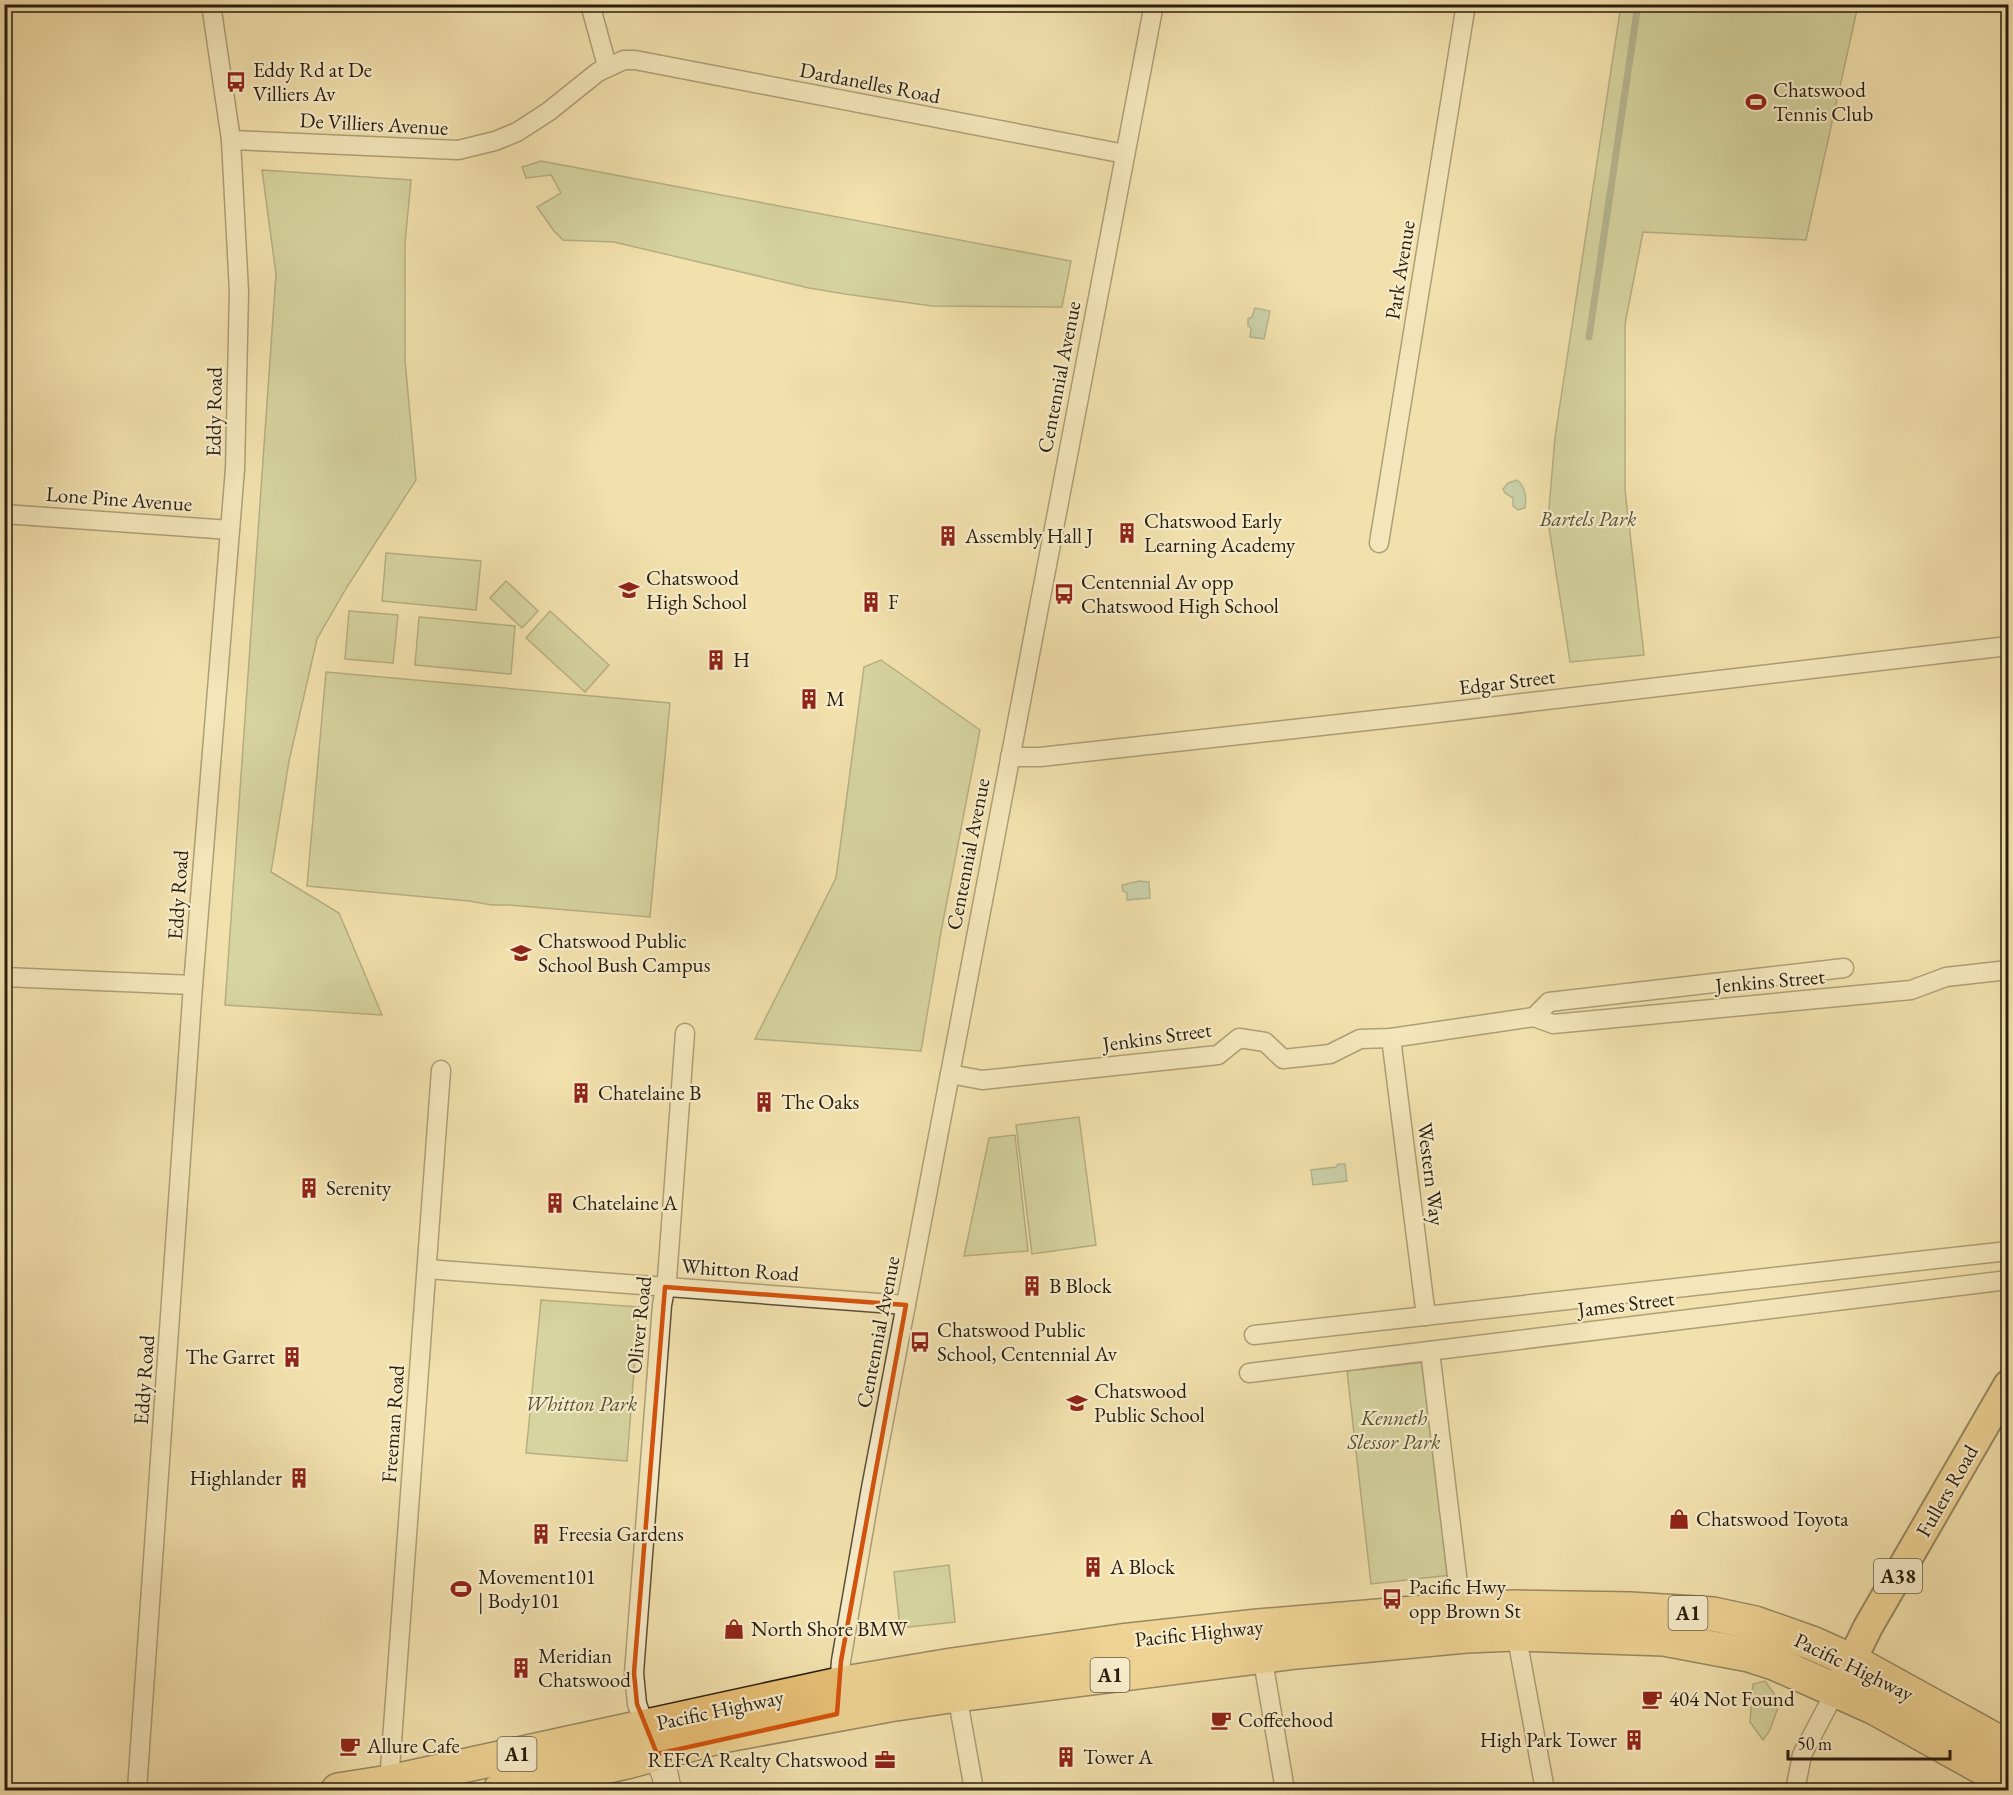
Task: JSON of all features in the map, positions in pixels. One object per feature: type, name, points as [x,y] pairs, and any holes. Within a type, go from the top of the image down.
[{"type":"highway","name":"Pacific Highway","points":[[338,1791],[651,1740],[722,1736],[838,1699],[954,1680],[1260,1642],[1461,1609],[1515,1620],[1625,1636],[1664,1639],[1714,1648],[1774,1663],[1875,1708],[2008,1782]]},
{"type":"highway","name":"Pacific Highway","points":[[1260,1642],[1466,1636],[1515,1620],[1630,1609],[1713,1614],[1755,1623],[1812,1643],[1852,1661],[2008,1747]]},
{"type":"highway","name":"Pacific Highway","points":[[500,1791],[548,1781],[651,1740]]},
{"type":"main road","name":"Fullers Road","points":[[1852,1661],[1868,1627],[2008,1385]]},
{"type":"main road","name":"A38","points":[[1836,1690],[1852,1661]]},
{"type":"main road","points":[[651,1740],[665,1775],[668,1791]]},
{"type":"street","name":"Eddy Road","points":[[137,1791],[193,985],[235,469],[239,292],[231,140],[211,4]]},
{"type":"street","points":[[590,4],[607,66]]},
{"type":"street","name":"Centennial Avenue","points":[[838,1699],[841,1661],[906,1305],[1154,4]]},
{"type":"street","name":"Park Avenue","points":[[1379,543],[1466,4]]},
{"type":"street","name":"Dardanelles Road","points":[[607,66],[624,60],[635,60],[1125,154]]},
{"type":"street","name":"De Villiers Avenue","points":[[231,140],[458,150],[495,141],[517,132],[548,112],[607,66]]},
{"type":"street","name":"Lone Pine Avenue","points":[[4,514],[230,530]]},
{"type":"street","name":"Edgar Street","points":[[1010,757],[1040,757],[1420,715],[2008,646]]},
{"type":"street","name":"Jenkins Street","points":[[1534,1017],[1549,1002],[1844,968]]},
{"type":"street","name":"Jenkins Street","points":[[950,1074],[982,1080],[1218,1055],[1239,1038],[1265,1042],[1283,1059],[1330,1054],[1360,1039],[1391,1038],[1534,1017],[1553,1024],[1911,990],[1946,977],[2008,970]]},
{"type":"street","points":[[4,977],[193,985]]},
{"type":"street","name":"Oliver Road","points":[[651,1740],[637,1704],[634,1673],[685,1033]]},
{"type":"street","name":"Western Way","points":[[1391,1038],[1426,1316]]},
{"type":"street","name":"Freeman Road","points":[[389,1782],[441,1070]]},
{"type":"street","name":"James Street","points":[[1254,1335],[2008,1251]]},
{"type":"street","name":"Whitton Road","points":[[427,1269],[906,1305]]},
{"type":"street","name":"James Street","points":[[1249,1373],[2008,1280]]},
{"type":"street","points":[[1430,1351],[1461,1609]]},
{"type":"street","points":[[1515,1620],[1545,1791]]},
{"type":"street","points":[[1260,1642],[1285,1791]]},
{"type":"street","points":[[954,1680],[974,1791]]},
{"type":"street","points":[[1795,1791],[1802,1755],[1836,1690]]},
{"type":"highlighted area","points":[[665,1287],[906,1305],[841,1661],[837,1714],[657,1754],[637,1704],[634,1673]]},
{"type":"green space","name":"Bartels Park","points":[[1621,5],[1858,5],[1806,240],[1643,232],[1625,324],[1625,490],[1644,655],[1570,662],[1548,521],[1555,437]]},
{"type":"green space","points":[[541,161],[1071,261],[1062,307],[932,306],[809,288],[614,242],[563,240],[537,207],[561,193],[551,175],[526,178],[522,167]]},
{"type":"green space","points":[[262,170],[411,180],[405,243],[405,361],[416,480],[347,587],[317,639],[289,761],[271,872],[339,913],[382,1015],[225,1005],[276,274]]},
{"type":"green space","points":[[386,553],[481,561],[476,610],[382,601]]},
{"type":"green space","points":[[506,581],[538,611],[522,628],[490,598]]},
{"type":"green space","points":[[349,611],[398,615],[393,663],[345,659]]},
{"type":"green space","points":[[550,611],[609,665],[585,692],[526,638]]},
{"type":"green space","points":[[419,617],[515,626],[511,674],[415,665]]},
{"type":"green space","points":[[881,660],[980,730],[941,932],[921,1051],[755,1039],[836,878],[864,667]]},
{"type":"green space","points":[[326,672],[670,703],[650,917],[492,905],[307,886]]},
{"type":"green space","points":[[1079,1117],[1096,1245],[1032,1254],[1016,1125]]},
{"type":"green space","points":[[1015,1135],[1028,1251],[964,1256],[989,1138]]},
{"type":"green space","name":"Whitton Park","points":[[541,1300],[639,1307],[627,1461],[526,1453]]},
{"type":"green space","name":"Kenneth Slessor Park","points":[[1427,1362],[1451,1575],[1371,1584],[1347,1371]]},
{"type":"green space","points":[[949,1565],[955,1622],[900,1628],[894,1572]]},
{"type":"green space","points":[[1765,1681],[1780,1702],[1770,1730],[1763,1740],[1750,1722],[1753,1684]]},
{"type":"shaded area","points":[[1255,308],[1270,311],[1264,339],[1250,337],[1251,328],[1248,326],[1248,319],[1252,317]]},
{"type":"shaded area","points":[[1517,480],[1524,489],[1526,500],[1525,508],[1518,510],[1513,506],[1513,498],[1503,489],[1508,483]]},
{"type":"shaded area","points":[[1139,881],[1149,882],[1150,898],[1127,900],[1127,893],[1123,891],[1122,885]]},
{"type":"shaded area","points":[[1338,1164],[1345,1164],[1347,1181],[1313,1185],[1311,1170],[1336,1167]]},
{"type":"waterway","points":[[1589,337],[1638,4]]},
{"type":"place","name":"Eddy Rd at De Villiers Av","points":[[236,82]]},
{"type":"place","name":"Chatswood Tennis Club","points":[[1756,102]]},
{"type":"place","name":"Chatswood Early Learning Academy","points":[[1127,533]]},
{"type":"place","name":"Assembly Hall J","points":[[948,536]]},
{"type":"place","name":"Chatswood High School","points":[[629,590]]},
{"type":"place","name":"Centennial Av opp Chatswood High School","points":[[1064,594]]},
{"type":"place","name":"F","points":[[871,602]]},
{"type":"place","name":"H","points":[[716,660]]},
{"type":"place","name":"M","points":[[809,699]]},
{"type":"place","name":"Chatswood Public School Bush Campus","points":[[521,953]]},
{"type":"place","name":"Chatelaine B","points":[[581,1093]]},
{"type":"place","name":"The Oaks","points":[[764,1102]]},
{"type":"place","name":"Serenity","points":[[309,1188]]},
{"type":"place","name":"Chatelaine A","points":[[555,1203]]},
{"type":"place","name":"B Block","points":[[1032,1286]]},
{"type":"place","name":"Chatswood Public School, Centennial Av","points":[[920,1342]]},
{"type":"place","name":"The Garret","points":[[292,1357]]},
{"type":"place","name":"Chatswood Public School","points":[[1077,1403]]},
{"type":"place","name":"Highlander","points":[[299,1478]]},
{"type":"place","name":"Chatswood Toyota","points":[[1679,1519]]},
{"type":"place","name":"Freesia Gardens","points":[[541,1534]]},
{"type":"place","name":"A Block","points":[[1093,1567]]},
{"type":"place","name":"Movement101 | Body101","points":[[461,1589]]},
{"type":"place","name":"Pacific Hwy opp Brown St","points":[[1392,1599]]},
{"type":"place","name":"North Shore BMW","points":[[734,1629]]},
{"type":"place","name":"Meridian Chatswood","points":[[521,1668]]},
{"type":"place","name":"404 Not Found","points":[[1652,1699]]},
{"type":"place","name":"Coffeehood","points":[[1221,1720]]},
{"type":"place","name":"High Park Tower","points":[[1634,1740]]},
{"type":"place","name":"Allure Cafe","points":[[350,1746]]},
{"type":"place","name":"Tower A","points":[[1066,1757]]},
{"type":"place","name":"REFCA Realty Chatswood","points":[[885,1760]]}]
